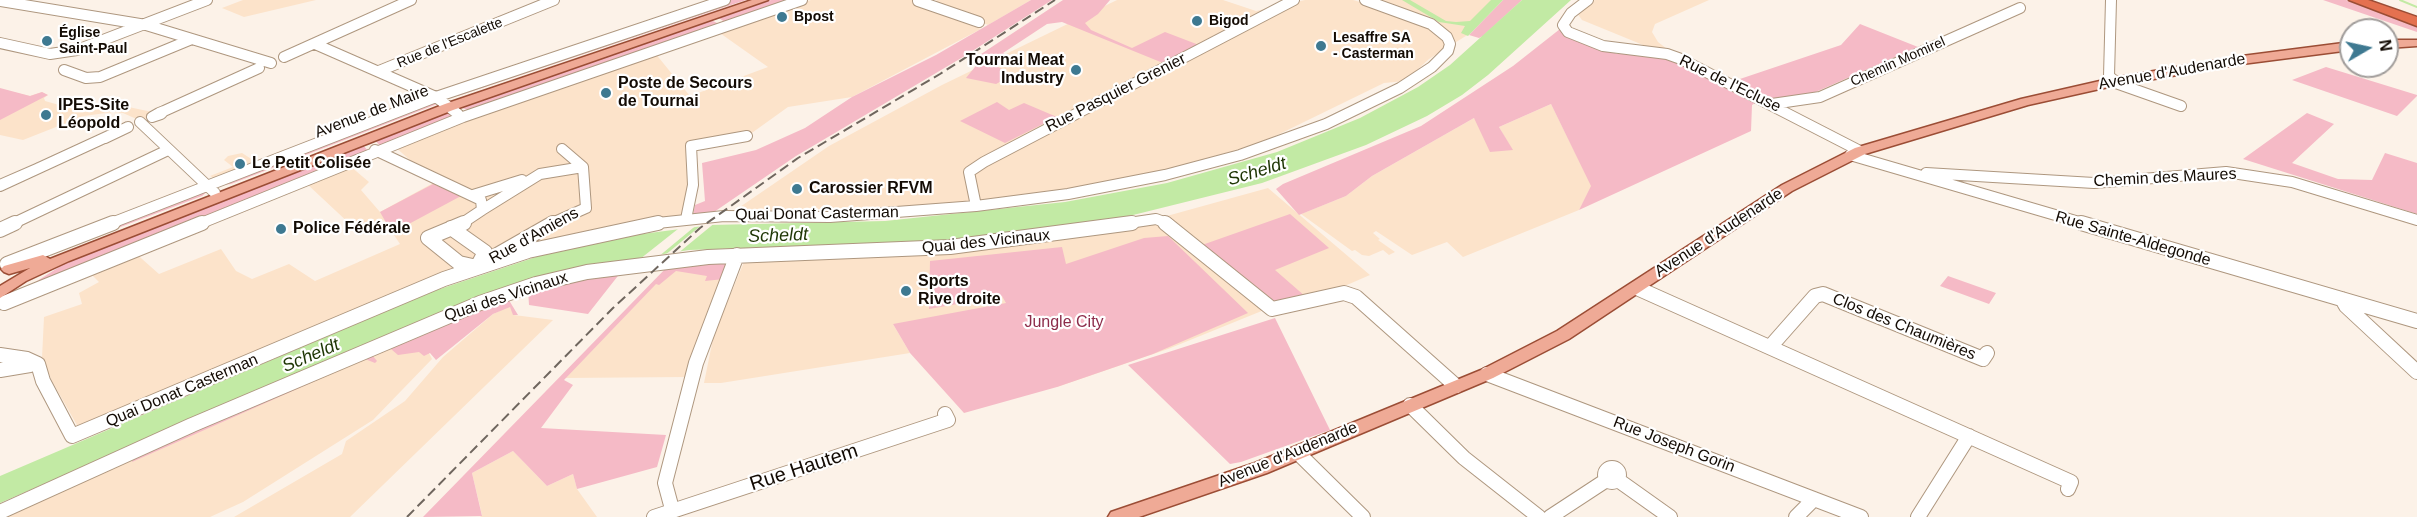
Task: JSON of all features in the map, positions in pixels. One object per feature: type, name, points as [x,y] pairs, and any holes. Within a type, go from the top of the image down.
[{"type":"highway","points":[[2356,0],[2417,22]]},
{"type":"highway","points":[[2374,0],[2417,15]]},
{"type":"main road","name":"Avenue de Maire","points":[[8,284],[57,254],[211,189],[443,102],[753,0]]},
{"type":"main road","name":"Avenue de Maire","points":[[8,284],[80,252],[364,140],[443,102],[763,0]]},
{"type":"main road","points":[[2399,44],[2417,43]]},
{"type":"main road","name":"Avenue d'Audenarde","points":[[1118,517],[1298,453],[1487,374],[1563,334],[1637,288],[1787,188],[1855,153],[2025,102],[2114,81],[2242,60],[2339,48]]},
{"type":"main road","points":[[8,284],[34,279],[80,252]]},
{"type":"street","points":[[0,44],[50,54],[90,46],[207,0]]},
{"type":"street","points":[[0,185],[411,0]]},
{"type":"street","name":"Rue de l'Escalette","points":[[379,71],[554,0]]},
{"type":"street","name":"Avenue de Maire","points":[[443,102],[726,0]]},
{"type":"street","points":[[8,284],[376,151],[463,117],[802,0]]},
{"type":"street","points":[[918,0],[979,22]]},
{"type":"street","name":"Rue Pasquier Grenier","points":[[976,206],[969,172],[984,162],[1294,0]]},
{"type":"street","name":"Quai Donat Casterman","points":[[38,364],[43,381],[72,436],[477,267],[592,235],[686,219],[724,216],[830,217],[976,206],[1068,194],[1137,181],[1240,155],[1326,124],[1400,88],[1432,67],[1448,51],[1450,44],[1441,30],[1431,24],[1366,0]]},
{"type":"street","name":"Rue de l'Ecluse","points":[[1588,0],[1571,13],[1563,25],[1568,32],[1610,48],[1667,54],[1772,104],[1855,153]]},
{"type":"street","points":[[2111,0],[2109,76],[2114,81],[2181,106]]},
{"type":"street","points":[[0,1],[146,25],[272,63]]},
{"type":"street","name":"Chemin Momirel","points":[[1772,104],[1820,97],[2020,8]]},
{"type":"street","points":[[713,17],[726,26]]},
{"type":"street","points":[[64,70],[86,78],[123,64],[132,64],[192,39]]},
{"type":"street","points":[[315,44],[379,71],[443,102],[463,117]]},
{"type":"street","points":[[140,122],[211,189]]},
{"type":"street","points":[[686,219],[693,185],[691,146],[747,136]]},
{"type":"street","name":"Avenue de Maire","points":[[364,140],[376,151],[473,195]]},
{"type":"street","points":[[561,149],[583,166]]},
{"type":"street","points":[[0,230],[168,150]]},
{"type":"street","name":"Rue Sainte-Aldegonde","points":[[1855,153],[1907,173],[2417,321]]},
{"type":"street","points":[[473,195],[540,174],[583,166]]},
{"type":"street","name":"Rue d'Amiens","points":[[477,267],[485,252],[451,228],[432,242],[459,263],[477,267],[554,222],[585,208],[583,166]]},
{"type":"street","name":"Chemin des Maures","points":[[1907,173],[2094,183],[2226,172],[2292,182],[2417,220]]},
{"type":"street","points":[[451,228],[540,174]]},
{"type":"street","name":"Avenue de Maire","points":[[8,284],[211,189]]},
{"type":"street","points":[[473,195],[481,200],[482,210]]},
{"type":"street","name":"Quai des Vicinaux","points":[[0,512],[31,496],[334,363],[491,299],[587,272],[737,255],[950,247],[1025,239],[1156,219],[1171,225],[1272,309],[1344,293],[1356,297],[1456,386]]},
{"type":"street","points":[[672,509],[665,483],[696,363],[737,255]]},
{"type":"street","points":[[1637,288],[2072,482],[2068,489]]},
{"type":"street","name":"Clos des Chaumières","points":[[1770,347],[1815,296],[1823,294],[1983,359],[1987,353]]},
{"type":"street","points":[[2342,300],[2417,372]]},
{"type":"street","points":[[0,355],[27,359],[38,364]]},
{"type":"street","points":[[0,370],[38,364]]},
{"type":"street","name":"Rue Joseph Gorin","points":[[1487,374],[1861,517]]},
{"type":"street","points":[[1410,405],[1464,458],[1539,517]]},
{"type":"street","name":"Rue Hautem","points":[[654,517],[672,509],[948,420],[945,414]]},
{"type":"street","points":[[1918,517],[1969,436]]},
{"type":"street","points":[[1298,453],[1363,517]]},
{"type":"street","points":[[1550,517],[1613,479],[1670,517]]},
{"type":"street","points":[[1796,517],[1814,499]]},
{"type":"shaded area","points":[[243,0],[316,0],[244,17],[222,8]]},
{"type":"shaded area","points":[[811,0],[929,0],[920,5],[981,29],[852,97],[788,107],[749,135],[691,146],[688,214],[521,249],[78,427],[52,381],[42,358],[44,317],[82,304],[79,293],[99,282],[87,270],[133,251],[159,274],[221,249],[236,271],[252,279],[289,264],[315,281],[400,244],[384,220],[362,227],[352,226],[306,183],[350,166],[369,182],[361,190],[380,212],[435,182],[394,146],[655,53],[690,96],[768,67],[717,31]]},
{"type":"shaded area","points":[[937,0],[1031,0],[988,25],[934,2]]},
{"type":"shaded area","points":[[1117,0],[1223,0],[1256,11],[1305,0],[1353,0],[1437,24],[1372,0],[1497,0],[1469,34],[1429,59],[1405,81],[1384,83],[1261,143],[1183,165],[1165,175],[984,205],[734,211],[829,146],[942,85]]},
{"type":"shaded area","points":[[1595,0],[1709,0],[1655,24],[1652,32],[1658,42],[1671,52],[1648,47],[1582,20],[1577,13]]},
{"type":"shaded area","name":"IPES-Site Léopold","points":[[0,89],[30,96],[42,92],[48,95],[44,98],[45,101],[84,112],[119,105],[157,113],[141,121],[123,113],[113,112],[84,116],[23,140],[0,135]]},
{"type":"shaded area","points":[[1551,104],[1592,186],[1579,210],[1463,257],[1447,242],[1412,255],[1376,231],[1373,233],[1380,239],[1378,240],[1395,252],[1389,255],[1383,250],[1369,256],[1362,255],[1355,250],[1352,251],[1301,214],[1346,196],[1372,176],[1474,118],[1512,150],[1499,127]]},
{"type":"shaded area","name":"Le Petit Colisée","points":[[242,153],[256,162],[215,179],[210,176],[233,167],[224,160],[228,156]]},
{"type":"shaded area","points":[[1268,188],[1370,275],[1340,288],[1274,306],[1168,349],[1057,387],[893,324],[910,353],[721,383],[704,383],[714,334],[744,262],[899,254],[1156,219]]},
{"type":"shaded area","points":[[729,260],[686,377],[563,378],[674,264]]},
{"type":"shaded area","points":[[510,306],[514,315],[553,320],[350,517],[234,517],[342,454],[346,441],[405,401],[443,357],[493,314]]},
{"type":"shaded area","points":[[418,331],[432,359],[373,420],[243,502],[210,517],[2,517]]},
{"type":"shaded area","points":[[513,451],[547,486],[573,474],[577,489],[597,517],[480,517],[482,515],[472,473]]},
{"type":"green space","points":[[728,0],[746,0],[458,96],[454,93]]},
{"type":"green space","points":[[771,0],[797,0],[726,23],[719,18]]},
{"type":"green space","points":[[1031,0],[1052,0],[963,57],[796,156],[714,212],[693,215],[695,205],[705,201],[702,163],[756,150],[805,128],[852,97],[936,55]]},
{"type":"green space","points":[[1063,0],[1110,0],[1098,14],[1085,23],[1091,30],[1132,48],[1165,32],[1199,45],[1163,63],[1062,22],[1047,24],[1003,53],[1010,58],[994,65],[1013,75],[996,84],[966,78],[979,62],[972,60]]},
{"type":"green space","points":[[1503,0],[1522,0],[1483,36],[1479,38],[1469,35]]},
{"type":"green space","points":[[2323,0],[2346,0],[2395,18],[2376,18]]},
{"type":"green space","points":[[2399,19],[2417,26],[2417,32],[2399,26]]},
{"type":"green space","points":[[711,20],[719,24],[469,110],[458,107],[460,104]]},
{"type":"green space","points":[[1860,24],[1918,47],[1811,94],[1757,102],[1752,105],[1751,131],[1579,210],[1591,186],[1551,104],[1499,127],[1513,150],[1490,152],[1474,118],[1372,176],[1346,196],[1299,215],[1276,189],[1421,126],[1513,66],[1560,29],[1617,54],[1667,54],[1728,83],[1841,45]]},
{"type":"green space","points":[[2326,67],[2339,71],[2339,78],[2362,78],[2417,96],[2397,116],[2292,80]]},
{"type":"green space","points":[[0,88],[30,96],[42,92],[48,95],[0,120]]},
{"type":"green space","points":[[434,99],[437,104],[231,184],[215,186]]},
{"type":"green space","points":[[997,102],[1009,110],[1024,103],[1057,117],[1005,143],[960,121]]},
{"type":"green space","points":[[447,111],[455,116],[380,146],[374,139]]},
{"type":"green space","points":[[2307,113],[2334,124],[2292,163],[2338,179],[2372,180],[2385,153],[2417,163],[2417,214],[2243,159]]},
{"type":"green space","points":[[363,145],[368,151],[23,290],[78,255]]},
{"type":"green space","points":[[433,184],[461,196],[392,233],[380,212]]},
{"type":"green space","points":[[199,190],[208,191],[202,196],[52,253]]},
{"type":"green space","points":[[1290,214],[1329,248],[1275,270],[1306,297],[1274,306],[1202,245]]},
{"type":"green space","name":"Jungle City","points":[[1168,236],[1248,313],[1153,354],[1057,387],[964,413],[910,353],[893,324],[1006,303],[1002,296],[929,309],[930,261],[1062,247],[1066,264],[1144,238]]},
{"type":"green space","points":[[726,261],[730,264],[724,279],[705,281],[707,276],[676,271],[659,285],[656,284],[564,380],[573,385],[541,428],[666,435],[657,467],[577,489],[573,474],[547,486],[513,451],[472,473],[482,516],[423,517],[668,266]]},
{"type":"green space","points":[[621,272],[588,314],[529,305],[528,290]]},
{"type":"green space","points":[[1948,276],[1996,293],[1989,304],[1940,286]]},
{"type":"green space","points":[[507,297],[518,315],[513,315],[510,307],[493,314],[436,360],[430,353],[424,356],[419,352],[398,355],[391,349],[391,346]]},
{"type":"green space","points":[[1275,318],[1330,430],[1241,462],[1230,464],[1128,365]]},
{"type":"green space","points":[[372,355],[377,361],[375,363],[365,359],[132,462],[134,456]]},
{"type":"water","points":[[1402,0],[1410,0],[1446,21],[1456,22],[1470,21],[1491,0],[1503,0],[1468,36],[1461,33],[1465,26],[1439,22]]},
{"type":"water","name":"Scheldt","points":[[1522,0],[1571,0],[1488,75],[1462,95],[1427,116],[1366,145],[1262,183],[1121,218],[947,241],[689,250],[594,265],[226,405],[0,503],[0,476],[428,293],[551,252],[619,237],[711,225],[885,221],[1065,202],[1167,183],[1277,152],[1360,118],[1418,87],[1450,65]]},
{"type":"pier","points":[[716,222],[677,254],[664,256],[704,223]]},
{"type":"pier","points":[[699,223],[658,257],[640,259],[683,225]]},
{"type":"waterway","points":[[2400,0],[2417,7]]},
{"type":"railway","points":[[407,517],[613,308],[700,228],[798,158],[940,74],[1055,0]]},
{"type":"place","name":"Bpost","points":[[782,17]]},
{"type":"place","name":"Bigod","points":[[1197,21]]},
{"type":"place","name":"Église Saint-Paul","points":[[47,41]]},
{"type":"place","name":"Lesaffre SA - Casterman","points":[[1321,46]]},
{"type":"place","name":"Tournai Meat Industry","points":[[1076,70]]},
{"type":"place","name":"Poste de Secours de Tournai","points":[[606,93]]},
{"type":"place","name":"IPES-Site Léopold","points":[[46,115]]},
{"type":"place","name":"Le Petit Colisée","points":[[240,164]]},
{"type":"place","name":"Carossier RFVM","points":[[797,189]]},
{"type":"place","name":"Police Fédérale","points":[[281,229]]},
{"type":"place","name":"Sports Rive droite","points":[[906,291]]}]
